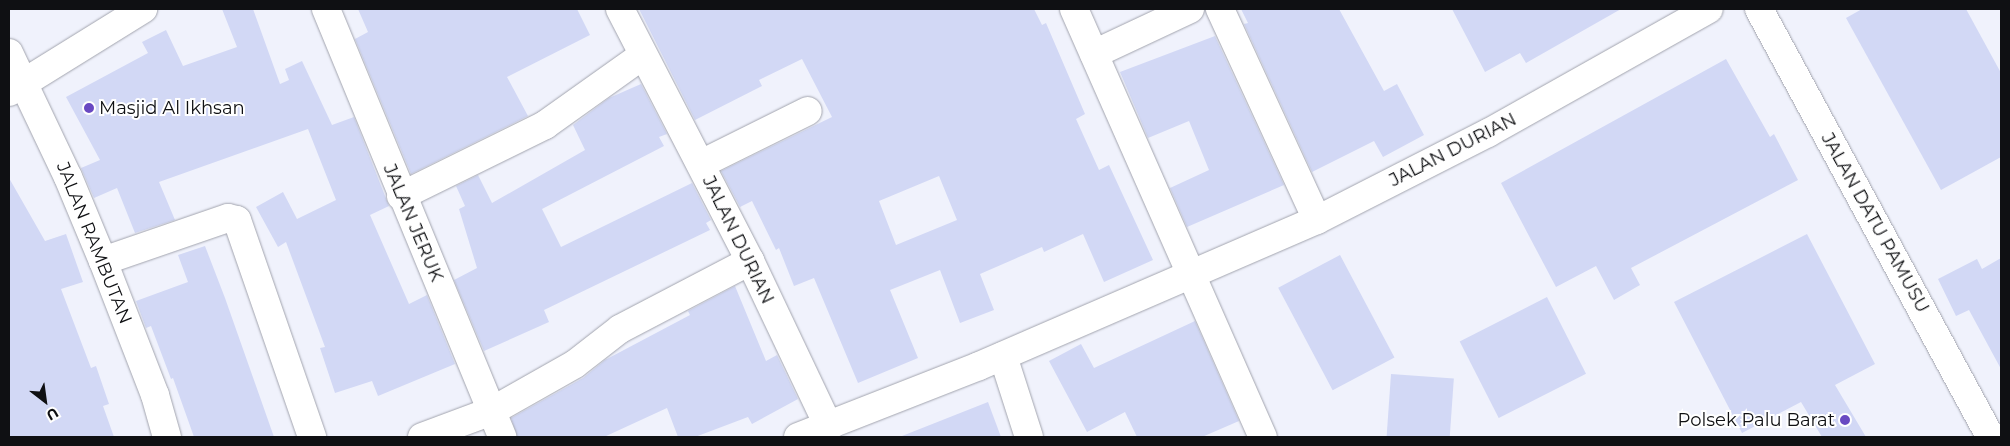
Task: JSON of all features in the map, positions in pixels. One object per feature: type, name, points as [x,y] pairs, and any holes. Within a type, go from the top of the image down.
[{"type":"street","points":[[16,87],[143,9]]},
{"type":"street","name":"JALAN JERUK","points":[[326,9],[401,196],[502,437]]},
{"type":"street","name":"JALAN DURIAN","points":[[620,9],[750,261],[829,427]]},
{"type":"street","points":[[1074,9],[1189,274],[1263,437]]},
{"type":"street","points":[[1094,54],[1190,9]]},
{"type":"street","points":[[1220,9],[1316,220]]},
{"type":"street","name":"JALAN DURIAN","points":[[798,437],[829,427],[1003,356],[1316,220],[1488,133],[1709,9]]},
{"type":"street","name":"JALAN DATU PAMUSU","points":[[1759,9],[1990,437]]},
{"type":"street","name":"JALAN RAMBUTAN","points":[[9,53],[16,87],[63,167],[103,261],[155,395],[167,437]]},
{"type":"street","points":[[401,196],[545,125],[644,55]]},
{"type":"street","points":[[701,164],[808,111]]},
{"type":"street","points":[[103,261],[228,218],[237,220],[312,437]]},
{"type":"street","points":[[422,437],[492,410],[576,364],[620,329],[750,261]]},
{"type":"street","points":[[1003,356],[1029,437]]},
{"type":"building","points":[[222,9],[253,9],[280,84],[289,80],[285,69],[302,61],[332,125],[354,117],[389,206],[370,215],[409,304],[427,295],[455,364],[378,396],[372,381],[335,393],[320,348],[325,347],[286,242],[278,247],[256,207],[283,192],[297,219],[336,200],[308,129],[159,182],[175,220],[135,233],[117,188],[94,198],[81,168],[100,160],[66,97],[148,53],[142,42],[166,30],[183,66],[237,47]]},
{"type":"building","points":[[358,9],[577,9],[590,35],[507,77],[528,116],[411,174],[355,39],[368,32]]},
{"type":"building","points":[[639,9],[1034,9],[1042,25],[1046,23],[1085,114],[1076,119],[1099,170],[1109,165],[1153,260],[1104,282],[1083,234],[1044,252],[1042,247],[980,274],[994,310],[960,323],[940,270],[890,290],[918,358],[858,383],[814,278],[794,286],[779,248],[776,250],[752,201],[740,207],[721,171],[832,117],[802,59],[759,80],[762,86],[695,120]],"holes":[[[939,176],[957,220],[896,245],[879,201]]]},
{"type":"building","points":[[1241,9],[1339,9],[1384,91],[1397,84],[1424,135],[1383,157],[1374,141],[1312,172],[1244,24],[1248,23]]},
{"type":"building","points":[[1452,9],[1621,9],[1526,63],[1520,53],[1485,72]]},
{"type":"building","points":[[1862,9],[1966,9],[2001,73],[2001,157],[1941,190],[1846,18]]},
{"type":"building","points":[[1215,36],[1284,185],[1187,227],[1170,188],[1209,170],[1189,121],[1148,138],[1120,72]]},
{"type":"building","points":[[1726,59],[1770,137],[1774,134],[1798,180],[1631,268],[1640,285],[1614,300],[1596,266],[1556,287],[1501,183]]},
{"type":"building","points":[[641,84],[667,134],[659,137],[664,146],[542,209],[561,247],[692,183],[711,220],[706,223],[710,230],[544,310],[549,322],[484,351],[454,280],[477,268],[459,209],[465,206],[456,186],[478,175],[492,203],[585,150],[573,125],[609,98]]},
{"type":"building","points":[[9,178],[45,241],[66,234],[83,282],[61,289],[91,368],[96,366],[109,404],[103,406],[114,437],[9,437]]},
{"type":"building","points":[[1807,234],[1875,364],[1835,385],[1866,437],[1822,437],[1801,402],[1742,433],[1674,302]]},
{"type":"building","points":[[205,246],[274,437],[194,437],[173,378],[171,379],[151,326],[146,328],[136,301],[188,282],[178,255]]},
{"type":"building","points":[[1340,255],[1394,357],[1333,390],[1278,288]]},
{"type":"building","points":[[2001,258],[2001,369],[1969,310],[1956,316],[1938,279],[1977,259],[1982,269]]},
{"type":"building","points":[[735,286],[766,361],[777,355],[798,399],[752,424],[748,417],[695,437],[678,437],[667,408],[604,437],[517,437],[511,418],[583,378],[605,360],[690,315],[688,311]]},
{"type":"building","points":[[1547,297],[1586,374],[1499,418],[1460,341]]},
{"type":"building","points":[[1195,321],[1239,421],[1202,437],[1137,437],[1125,412],[1087,432],[1049,361],[1081,344],[1094,368]]},
{"type":"building","points":[[1391,374],[1454,378],[1450,437],[1387,437]]},
{"type":"building","points":[[988,402],[1001,437],[902,437],[902,436]]},
{"type":"place","name":"Masjid Al Ikhsan","points":[[89,108]]},
{"type":"place","name":"Polsek Palu Barat","points":[[1845,420]]}]
